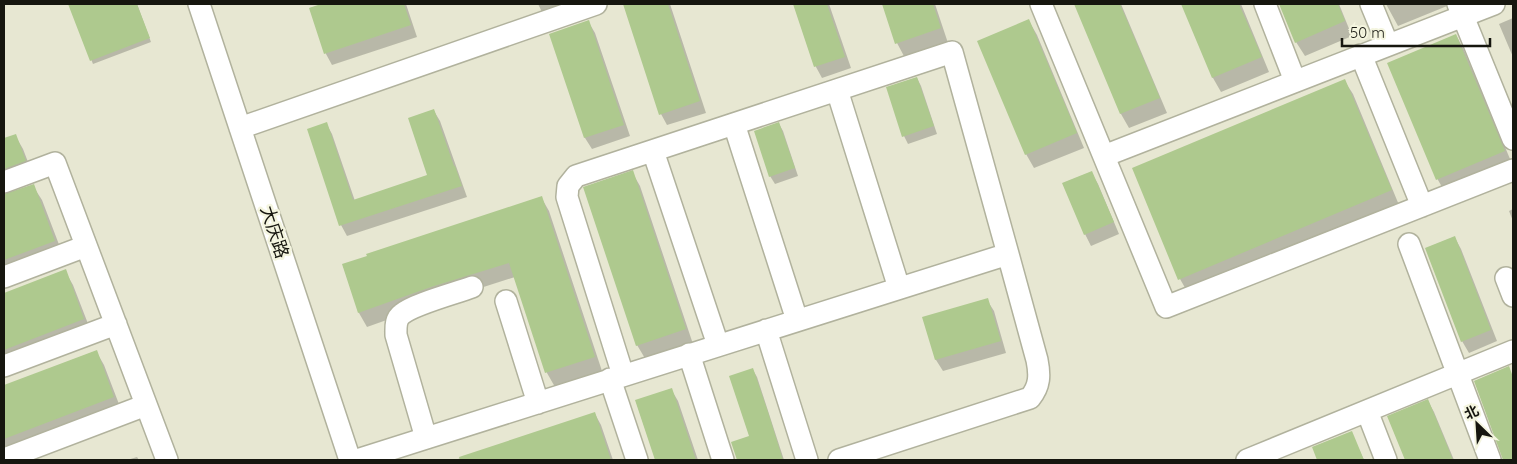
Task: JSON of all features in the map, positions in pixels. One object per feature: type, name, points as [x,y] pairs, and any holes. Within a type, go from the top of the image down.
[{"type":"street","name":"大庆路","points":[[199,4],[350,460]]},
{"type":"street","points":[[240,128],[596,4]]},
{"type":"street","points":[[1041,4],[1166,306],[1513,170]]},
{"type":"street","points":[[1265,4],[1295,81]]},
{"type":"street","points":[[1371,4],[1388,45]]},
{"type":"street","points":[[1104,156],[1388,45],[1460,10],[1494,4]]},
{"type":"street","points":[[1460,10],[1513,139]]},
{"type":"street","points":[[637,460],[617,377],[567,197],[568,186],[576,176],[952,52],[1038,360],[1040,374],[1037,390],[1030,398],[839,460]]},
{"type":"street","points":[[1362,55],[1422,206]]},
{"type":"street","points":[[837,90],[899,288]]},
{"type":"street","points":[[734,124],[797,320]]},
{"type":"street","points":[[653,151],[718,345]]},
{"type":"street","points":[[4,182],[55,163],[167,460]]},
{"type":"street","points":[[1409,244],[1490,460]]},
{"type":"street","points":[[4,277],[86,246]]},
{"type":"street","points":[[357,460],[1008,254]]},
{"type":"street","points":[[426,438],[396,335],[396,323],[401,314],[472,287]]},
{"type":"street","points":[[506,301],[538,402]]},
{"type":"street","points":[[4,366],[116,324]]},
{"type":"street","points":[[766,330],[807,460]]},
{"type":"street","points":[[1247,460],[1290,452],[1367,411],[1513,351]]},
{"type":"street","points":[[689,354],[723,460]]},
{"type":"street","points":[[4,460],[146,405]]},
{"type":"street","points":[[1367,411],[1386,460]]},
{"type":"building","points":[[68,4],[137,4],[150,38],[90,61]]},
{"type":"building","points":[[321,4],[404,4],[411,25],[324,54],[309,8]]},
{"type":"building","points":[[623,4],[668,4],[700,101],[659,115]]},
{"type":"building","points":[[793,4],[827,4],[845,57],[814,67]]},
{"type":"building","points":[[882,4],[933,4],[941,28],[895,44]]},
{"type":"building","points":[[1074,4],[1120,4],[1160,98],[1120,114]]},
{"type":"building","points":[[1181,4],[1239,4],[1262,57],[1212,78]]},
{"type":"building","points":[[1279,4],[1338,4],[1345,21],[1295,43]]},
{"type":"building","points":[[1029,19],[1077,133],[1025,155],[977,41]]},
{"type":"building","points":[[589,20],[624,125],[584,138],[549,34]]},
{"type":"building","points":[[1456,34],[1505,151],[1436,180],[1387,63]]},
{"type":"building","points":[[917,77],[934,126],[902,137],[886,87]]},
{"type":"building","points":[[1345,79],[1392,190],[1178,280],[1132,168]]},
{"type":"building","points":[[434,109],[462,186],[339,226],[307,129],[327,122],[353,200],[427,175],[408,118]]},
{"type":"building","points":[[779,122],[795,168],[769,177],[754,131]]},
{"type":"building","points":[[16,134],[26,161],[4,169],[4,138]]},
{"type":"building","points":[[633,170],[686,329],[636,346],[583,187]]},
{"type":"building","points":[[1092,171],[1114,222],[1084,235],[1062,183]]},
{"type":"building","points":[[34,184],[55,241],[4,260],[4,194]]},
{"type":"building","points":[[542,196],[595,357],[545,373],[509,263],[431,287],[358,313],[342,264],[367,256],[366,254]]},
{"type":"building","points":[[1455,236],[1491,330],[1461,342],[1425,248]]},
{"type":"building","points":[[66,269],[84,319],[4,350],[4,293]]},
{"type":"building","points":[[988,298],[1001,341],[935,360],[922,317]]},
{"type":"building","points":[[97,350],[114,397],[4,439],[4,385]]},
{"type":"building","points":[[1509,366],[1513,377],[1513,460],[1503,460],[1474,381]]},
{"type":"building","points":[[753,368],[783,460],[737,460],[731,442],[749,436],[729,376]]},
{"type":"building","points":[[672,388],[696,460],[655,460],[635,400]]},
{"type":"building","points":[[1428,399],[1453,460],[1405,460],[1387,416]]},
{"type":"building","points":[[595,412],[611,460],[460,460],[459,457]]},
{"type":"building","points":[[1352,431],[1364,460],[1317,460],[1312,447]]}]
